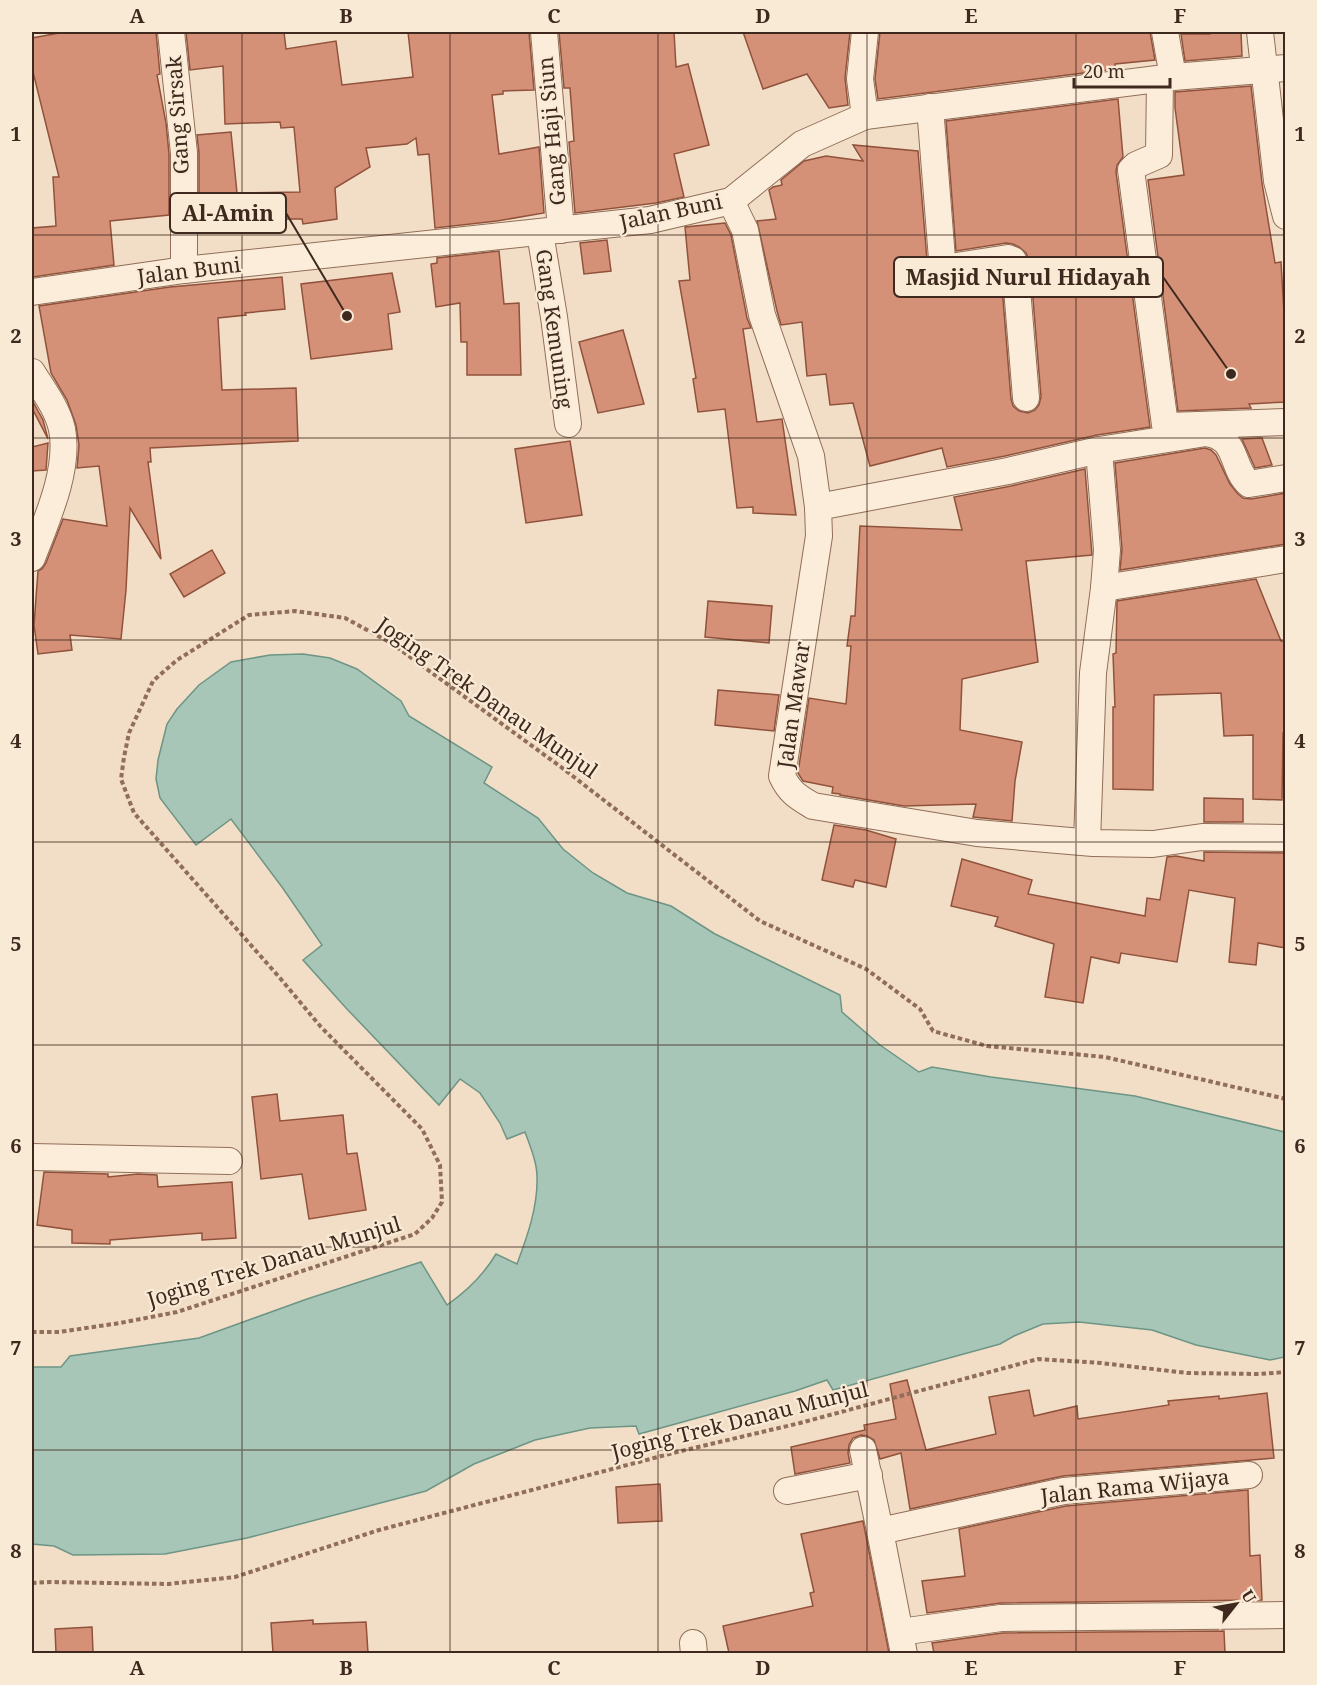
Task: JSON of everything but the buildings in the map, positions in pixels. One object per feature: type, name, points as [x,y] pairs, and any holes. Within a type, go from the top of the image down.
[{"type":"street","name":"Gang Sirsak","points":[[171,32],[184,153],[184,270]]},
{"type":"street","name":"Gang Haji Siun","points":[[544,32],[550,232]]},
{"type":"street","points":[[865,32],[860,79],[865,116]]},
{"type":"street","points":[[1165,32],[1167,78],[1160,155],[1136,165],[1131,170],[1165,424],[1168,426],[1286,422]]},
{"type":"street","points":[[1260,32],[1274,69],[1277,181],[1286,216]]},
{"type":"street","name":"Jalan Buni","points":[[32,292],[184,270],[650,220],[731,201],[802,144],[865,116],[1167,78],[1274,69]]},
{"type":"street","points":[[930,107],[942,259],[950,267],[1008,258],[1013,260],[1026,398]]},
{"type":"street","name":"Jalan Mawar","points":[[731,201],[745,230],[762,315],[811,456],[818,507],[819,536],[782,776],[787,787],[795,796],[813,806],[977,833],[1087,842],[1153,844],[1202,837],[1286,838]]},
{"type":"street","name":"Gang Kemuning","points":[[550,232],[554,317],[568,424]]},
{"type":"street","points":[[32,372],[51,403],[62,428],[64,453],[56,489],[32,558]]},
{"type":"street","points":[[818,507],[1008,471],[1099,450],[1206,433],[1216,434],[1231,448],[1237,467],[1249,484],[1286,478]]},
{"type":"street","points":[[1087,842],[1093,673],[1107,550],[1099,450]]},
{"type":"street","points":[[1104,588],[1286,559]]},
{"type":"street","points":[[32,1157],[229,1161]]},
{"type":"street","points":[[863,1450],[902,1643],[1001,1618],[1286,1615]]},
{"type":"street","points":[[788,1491],[869,1475]]},
{"type":"street","name":"Jalan Rama Wijaya","points":[[880,1531],[1064,1491],[1249,1475]]},
{"type":"path","name":"Joging Trek Danau Munjul","points":[[32,1332],[59,1332],[177,1312],[415,1234],[432,1218],[442,1202],[440,1165],[422,1129],[321,1027],[134,813],[122,779],[129,733],[153,681],[177,660],[249,615],[295,611],[345,618],[391,643],[561,767],[760,921],[866,969],[920,1010],[933,1031],[987,1047],[1105,1057],[1286,1099]]},
{"type":"path","name":"Joging Trek Danau Munjul","points":[[32,1582],[168,1584],[235,1577],[379,1530],[633,1463],[800,1423],[1038,1359],[1101,1363],[1187,1373],[1286,1372]]},
{"type":"shaded area","points":[[303,654],[330,658],[357,669],[401,701],[409,716],[492,767],[484,783],[538,818],[563,849],[593,873],[627,893],[671,906],[715,934],[840,995],[842,1012],[880,1045],[919,1072],[932,1067],[1135,1096],[1285,1132],[1285,1357],[1270,1360],[1196,1345],[1152,1330],[1079,1322],[1043,1324],[1000,1344],[833,1390],[827,1380],[639,1434],[636,1426],[590,1428],[535,1440],[474,1464],[426,1491],[247,1538],[165,1554],[73,1555],[54,1546],[32,1544],[32,1367],[61,1367],[70,1356],[199,1338],[307,1299],[421,1262],[447,1305],[474,1282],[496,1254],[517,1264],[528,1233],[536,1199],[537,1171],[525,1132],[507,1139],[500,1123],[480,1093],[460,1079],[439,1105],[303,960],[322,945],[231,819],[196,845],[160,798],[156,779],[167,724],[199,685],[231,662],[270,655]]},
{"type":"place","name":"Al-Amin","points":[[347,316]]},
{"type":"place","name":"Masjid Nurul Hidayah","points":[[1231,374]]}]
